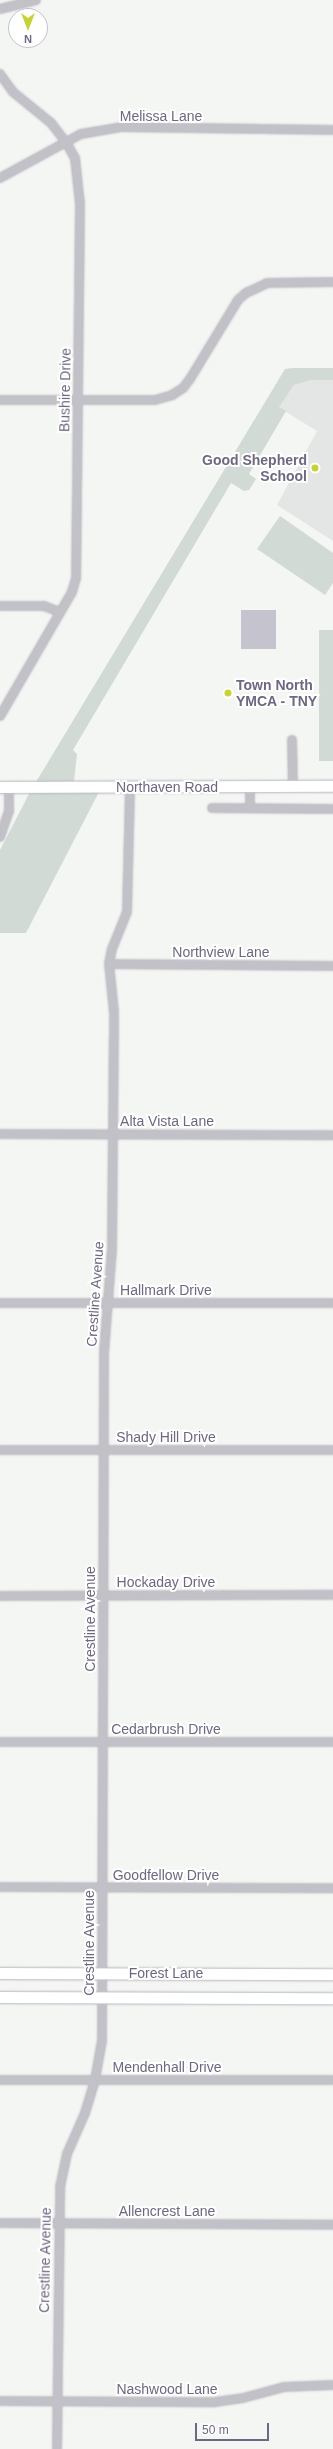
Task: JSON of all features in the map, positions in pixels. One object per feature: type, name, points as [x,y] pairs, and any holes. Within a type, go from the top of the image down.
[{"type":"main road","name":"Northaven Road","points":[[4,787],[333,786]]},
{"type":"main road","name":"Forest Lane","points":[[0,1973],[333,1974]]},
{"type":"main road","name":"Forest Lane","points":[[0,1998],[333,1998]]},
{"type":"street","points":[[0,9],[36,0]]},
{"type":"street","name":"Bushire Drive","points":[[0,74],[13,92],[51,123],[66,142],[75,158],[78,176],[76,578],[72,592],[0,716]]},
{"type":"street","name":"Melissa Lane","points":[[0,178],[81,134],[122,128],[333,130]]},
{"type":"street","points":[[0,400],[155,400],[172,395],[183,388],[190,379],[238,300],[246,293],[267,283],[333,282]]},
{"type":"street","points":[[0,606],[44,606],[60,612]]},
{"type":"street","points":[[292,740],[293,787]]},
{"type":"street","points":[[0,837],[9,811],[4,787]]},
{"type":"street","name":"Crestline Avenue","points":[[57,2449],[58,2223],[60,2187],[68,2154],[85,2113],[95,2080],[102,2041],[104,1353],[112,1249],[114,1012],[109,964],[112,949],[127,912],[130,787]]},
{"type":"street","points":[[250,787],[250,808]]},
{"type":"street","points":[[212,808],[333,808]]},
{"type":"street","name":"Northview Lane","points":[[109,964],[333,966]]},
{"type":"street","name":"Alta Vista Lane","points":[[0,1134],[333,1135]]},
{"type":"street","name":"Hallmark Drive","points":[[0,1303],[333,1303]]},
{"type":"street","name":"Shady Hill Drive","points":[[0,1450],[333,1450]]},
{"type":"street","name":"Hockaday Drive","points":[[0,1596],[333,1595]]},
{"type":"street","name":"Cedarbrush Drive","points":[[0,1742],[333,1742]]},
{"type":"street","name":"Goodfellow Drive","points":[[0,1887],[333,1888]]},
{"type":"street","name":"Mendenhall Drive","points":[[0,2080],[333,2080]]},
{"type":"street","name":"Allencrest Lane","points":[[0,2223],[333,2226]]},
{"type":"street","name":"Nashwood Lane","points":[[0,2401],[215,2402],[243,2398],[284,2387],[333,2385]]},
{"type":"shaded area","points":[[333,368],[333,380],[312,380],[294,385],[279,407],[286,411],[249,474],[256,479],[249,490],[244,491],[231,483],[73,750],[77,754],[74,781],[36,782],[285,369]]},
{"type":"shaded area","name":"Good Shepherd School","points":[[312,380],[333,380],[333,541],[277,505],[317,431],[278,407],[294,385]]},
{"type":"shaded area","points":[[280,516],[333,553],[333,583],[325,595],[257,549]]},
{"type":"shaded area","points":[[241,610],[276,610],[276,649],[241,649]]},
{"type":"shaded area","points":[[319,630],[333,630],[333,761],[319,761]]},
{"type":"shaded area","points":[[30,792],[99,792],[26,933],[0,933],[0,850]]},
{"type":"place","name":"Good Shepherd School","points":[[315,468]]},
{"type":"place","name":"Town North YMCA - TNY","points":[[228,693]]}]
